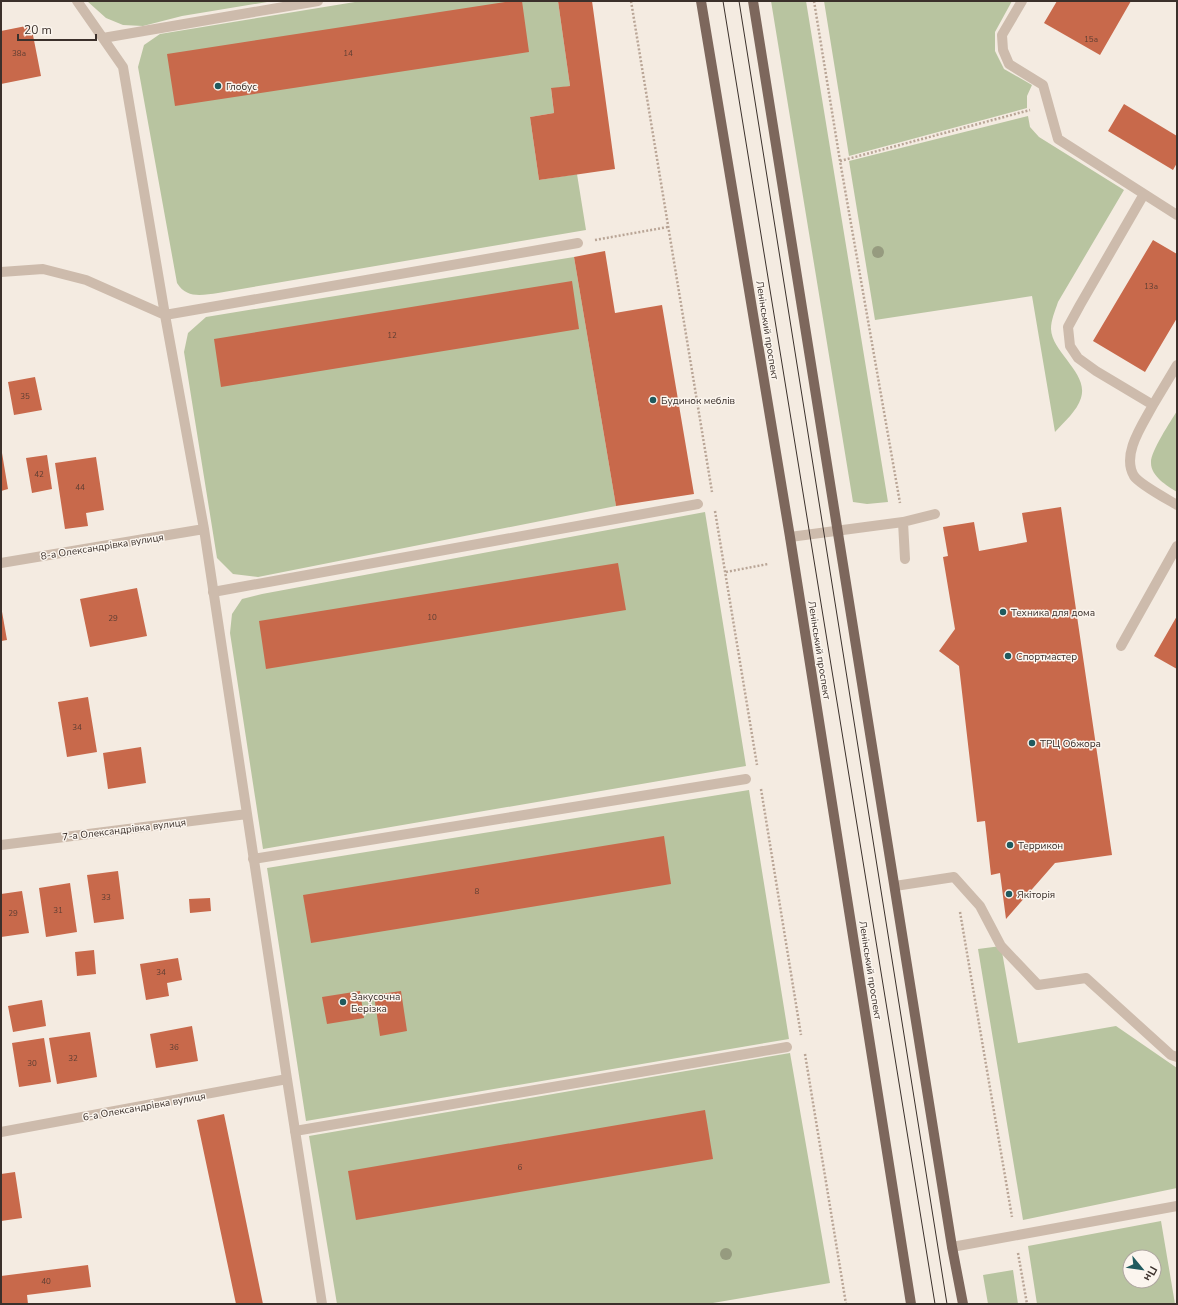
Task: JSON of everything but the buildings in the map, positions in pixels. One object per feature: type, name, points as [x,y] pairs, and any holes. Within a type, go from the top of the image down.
[{"type":"main road","name":"Ленінський проспект","points":[[701,1],[790,537],[911,1304]]},
{"type":"main road","points":[[753,1],[962,1304]]},
{"type":"street","points":[[77,1],[123,67],[204,529],[253,859],[322,1304]]},
{"type":"street","points":[[103,38],[318,1]]},
{"type":"street","points":[[1022,1],[1002,36],[1003,50],[1009,64],[1043,85],[1058,139],[1177,215]]},
{"type":"street","points":[[1144,194],[1068,327],[1070,346],[1078,358],[1096,371],[1153,405]]},
{"type":"street","points":[[1,272],[43,269],[86,280],[166,315],[578,243]]},
{"type":"street","points":[[1177,365],[1153,405],[1132,446],[1130,464],[1134,476],[1151,489],[1177,505]]},
{"type":"street","points":[[213,592],[698,504]]},
{"type":"street","points":[[790,537],[903,522],[935,514]]},
{"type":"street","points":[[903,522],[905,559]]},
{"type":"street","name":"8-а Олександрівка вулиця","points":[[1,563],[204,529]]},
{"type":"street","points":[[1121,646],[1177,546]]},
{"type":"street","points":[[253,859],[746,779]]},
{"type":"street","name":"7-а Олександрівка вулиця","points":[[1,845],[247,814]]},
{"type":"street","points":[[895,886],[954,877],[980,906],[1001,946],[1038,985],[1086,978],[1171,1054],[1177,1057]]},
{"type":"street","points":[[295,1131],[787,1047]]},
{"type":"street","name":"6-а Олександрівка вулиця","points":[[1,1132],[287,1080]]},
{"type":"street","points":[[952,1247],[1177,1206]]},
{"type":"path","points":[[631,1],[712,493]]},
{"type":"path","points":[[814,1],[840,161],[903,522]]},
{"type":"path","points":[[840,161],[1048,106]]},
{"type":"path","points":[[578,243],[669,227]]},
{"type":"path","points":[[715,509],[758,768]]},
{"type":"path","points":[[726,572],[768,564]]},
{"type":"path","points":[[761,784],[802,1036]]},
{"type":"path","points":[[960,908],[1027,1304]]},
{"type":"path","points":[[804,1052],[846,1304]]},
{"type":"green space","points":[[87,1],[273,1],[182,16],[143,26],[123,25],[106,18]]},
{"type":"green space","points":[[361,1],[558,1],[570,86],[551,89],[554,113],[530,117],[539,180],[577,174],[586,230],[206,295],[195,295],[185,292],[177,283],[138,67],[144,45],[160,34]]},
{"type":"green space","points":[[771,1],[806,1],[888,502],[867,504],[853,502]]},
{"type":"green space","points":[[824,1],[1012,1],[995,32],[995,51],[1004,69],[1032,85],[1027,96],[1027,108],[849,156]]},
{"type":"green space","points":[[1028,116],[1030,127],[1039,137],[1124,190],[1058,302],[1053,316],[1051,329],[1053,338],[1080,380],[1082,389],[1081,398],[1077,407],[1055,432],[1032,296],[875,320],[849,161]]},
{"type":"green space","points":[[574,257],[616,506],[258,577],[233,574],[217,558],[184,352],[188,333],[206,317]]},
{"type":"green space","points":[[1177,411],[1177,492],[1164,484],[1154,472],[1151,463],[1157,444]]},
{"type":"green space","points":[[705,512],[746,766],[263,849],[230,633],[232,614],[242,599],[262,594]]},
{"type":"green space","points":[[749,790],[789,1039],[306,1121],[267,868]]},
{"type":"green space","points":[[1001,946],[1018,1043],[1116,1026],[1177,1068],[1177,1188],[1023,1220],[978,949]]},
{"type":"green space","points":[[790,1053],[830,1283],[707,1304],[337,1304],[309,1136]]},
{"type":"green space","points":[[1161,1221],[1175,1304],[1037,1304],[1028,1246]]},
{"type":"green space","points":[[1013,1270],[1018,1304],[988,1304],[983,1275]]},
{"type":"tram line","points":[[723,1],[935,1304]]},
{"type":"tram line","points":[[739,1],[947,1304]]},
{"type":"place","name":"Глобус","points":[[218,86]]},
{"type":"place","name":"Будинок меблів","points":[[653,400]]},
{"type":"place","name":"Техника для дома","points":[[1003,612]]},
{"type":"place","name":"Спортмастер","points":[[1008,656]]},
{"type":"place","name":"ТРЦ Обжора","points":[[1032,743]]},
{"type":"place","name":"Террикон","points":[[1010,845]]},
{"type":"place","name":"Якіторія","points":[[1009,894]]},
{"type":"place","name":"Закусочна Берізка","points":[[343,1002]]}]
